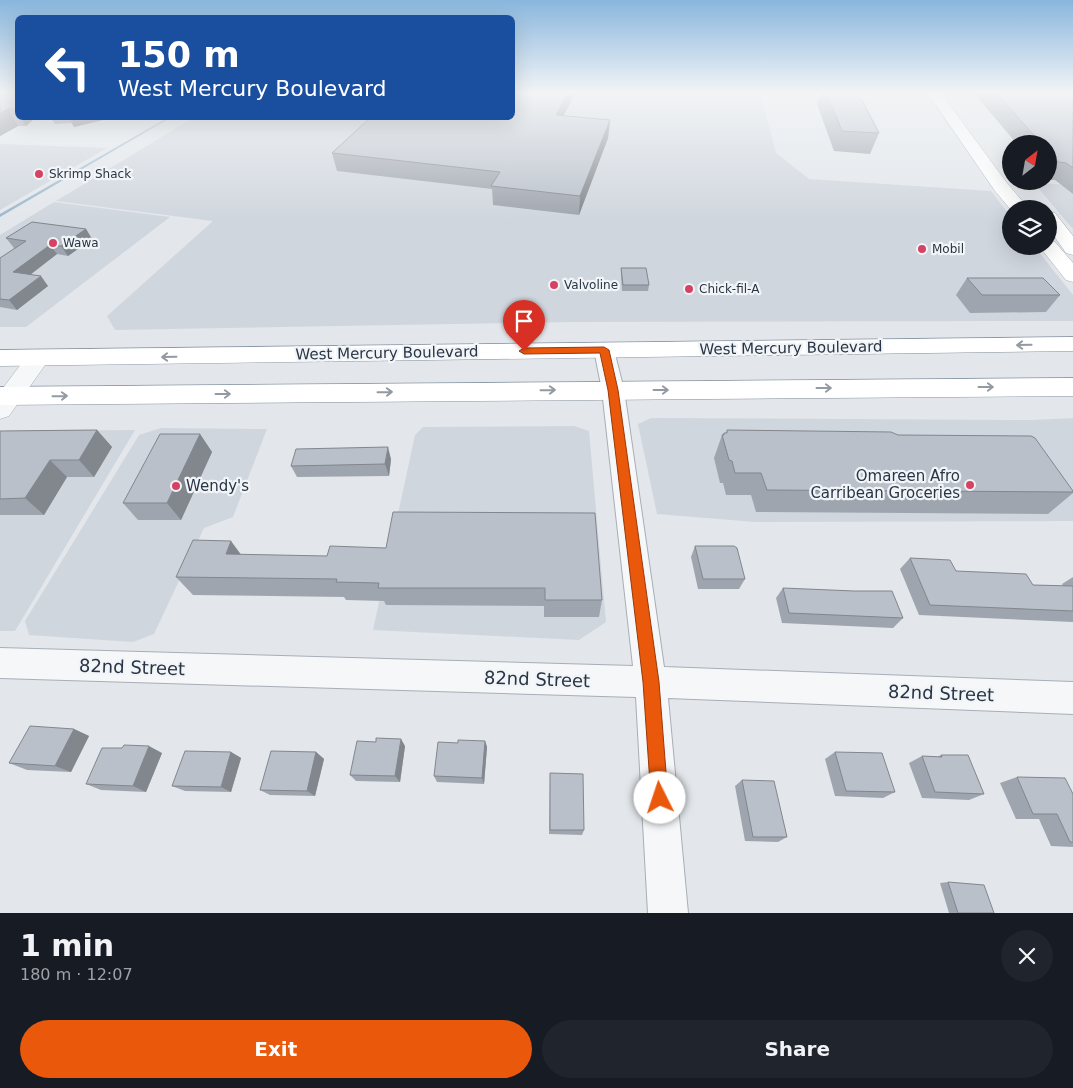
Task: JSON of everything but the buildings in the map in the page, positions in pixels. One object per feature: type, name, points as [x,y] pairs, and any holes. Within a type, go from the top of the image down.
[{"type":"main road","points":[[963,135],[1013,200]]},
{"type":"main road","points":[[983,162],[996,168],[1015,188],[1023,191]]},
{"type":"main road","points":[[1057,228],[1073,248]]},
{"type":"main road","points":[[1056,255],[1073,276]]},
{"type":"main road","name":"West Mercury Boulevard","points":[[0,358],[1073,344]]},
{"type":"main road","points":[[4,401],[613,390],[1073,387]]},
{"type":"street","points":[[604,350],[613,390],[651,682],[668,913]]},
{"type":"street","points":[[4,401],[38,358]]},
{"type":"street","name":"82nd Street","points":[[0,662],[651,682],[1073,698]]},
{"type":"shaded area","points":[[166,135],[771,135],[776,153],[809,179],[991,191],[1002,205],[1002,255],[1041,255],[1073,295],[1073,321],[573,322],[115,330],[107,316],[213,221],[56,201]]},
{"type":"shaded area","points":[[0,144],[107,148],[0,210]]},
{"type":"shaded area","points":[[1058,184],[1073,185],[1073,229],[1057,210],[1057,200],[1048,200],[1040,190],[1058,190]]},
{"type":"shaded area","points":[[54,202],[170,217],[26,327],[0,327],[0,235]]},
{"type":"shaded area","points":[[651,418],[1032,420],[1073,418],[1073,521],[755,522],[657,514],[638,424]]},
{"type":"shaded area","points":[[574,426],[589,431],[606,622],[579,640],[373,630],[415,435],[423,427]]},
{"type":"shaded area","points":[[161,428],[267,429],[233,517],[204,528],[154,634],[133,642],[29,635],[25,621],[139,435]]},
{"type":"shaded area","points":[[135,430],[15,631],[0,631],[0,452],[31,431]]},
{"type":"waterway","points":[[0,216],[140,135]]},
{"type":"place","name":"Skrimp Shack","points":[[39,174]]},
{"type":"place","name":"Wawa","points":[[53,243]]},
{"type":"place","name":"Mobil","points":[[922,249]]},
{"type":"place","name":"Valvoline","points":[[554,285]]},
{"type":"place","name":"Chick-fil-A","points":[[689,289]]},
{"type":"place","name":"Omareen Afro Carribean Groceries","points":[[970,485]]},
{"type":"place","name":"Wendy's","points":[[176,486]]},
{"type":"route","points":[[524,351],[604,350],[613,390],[651,682],[660,798]]}]
